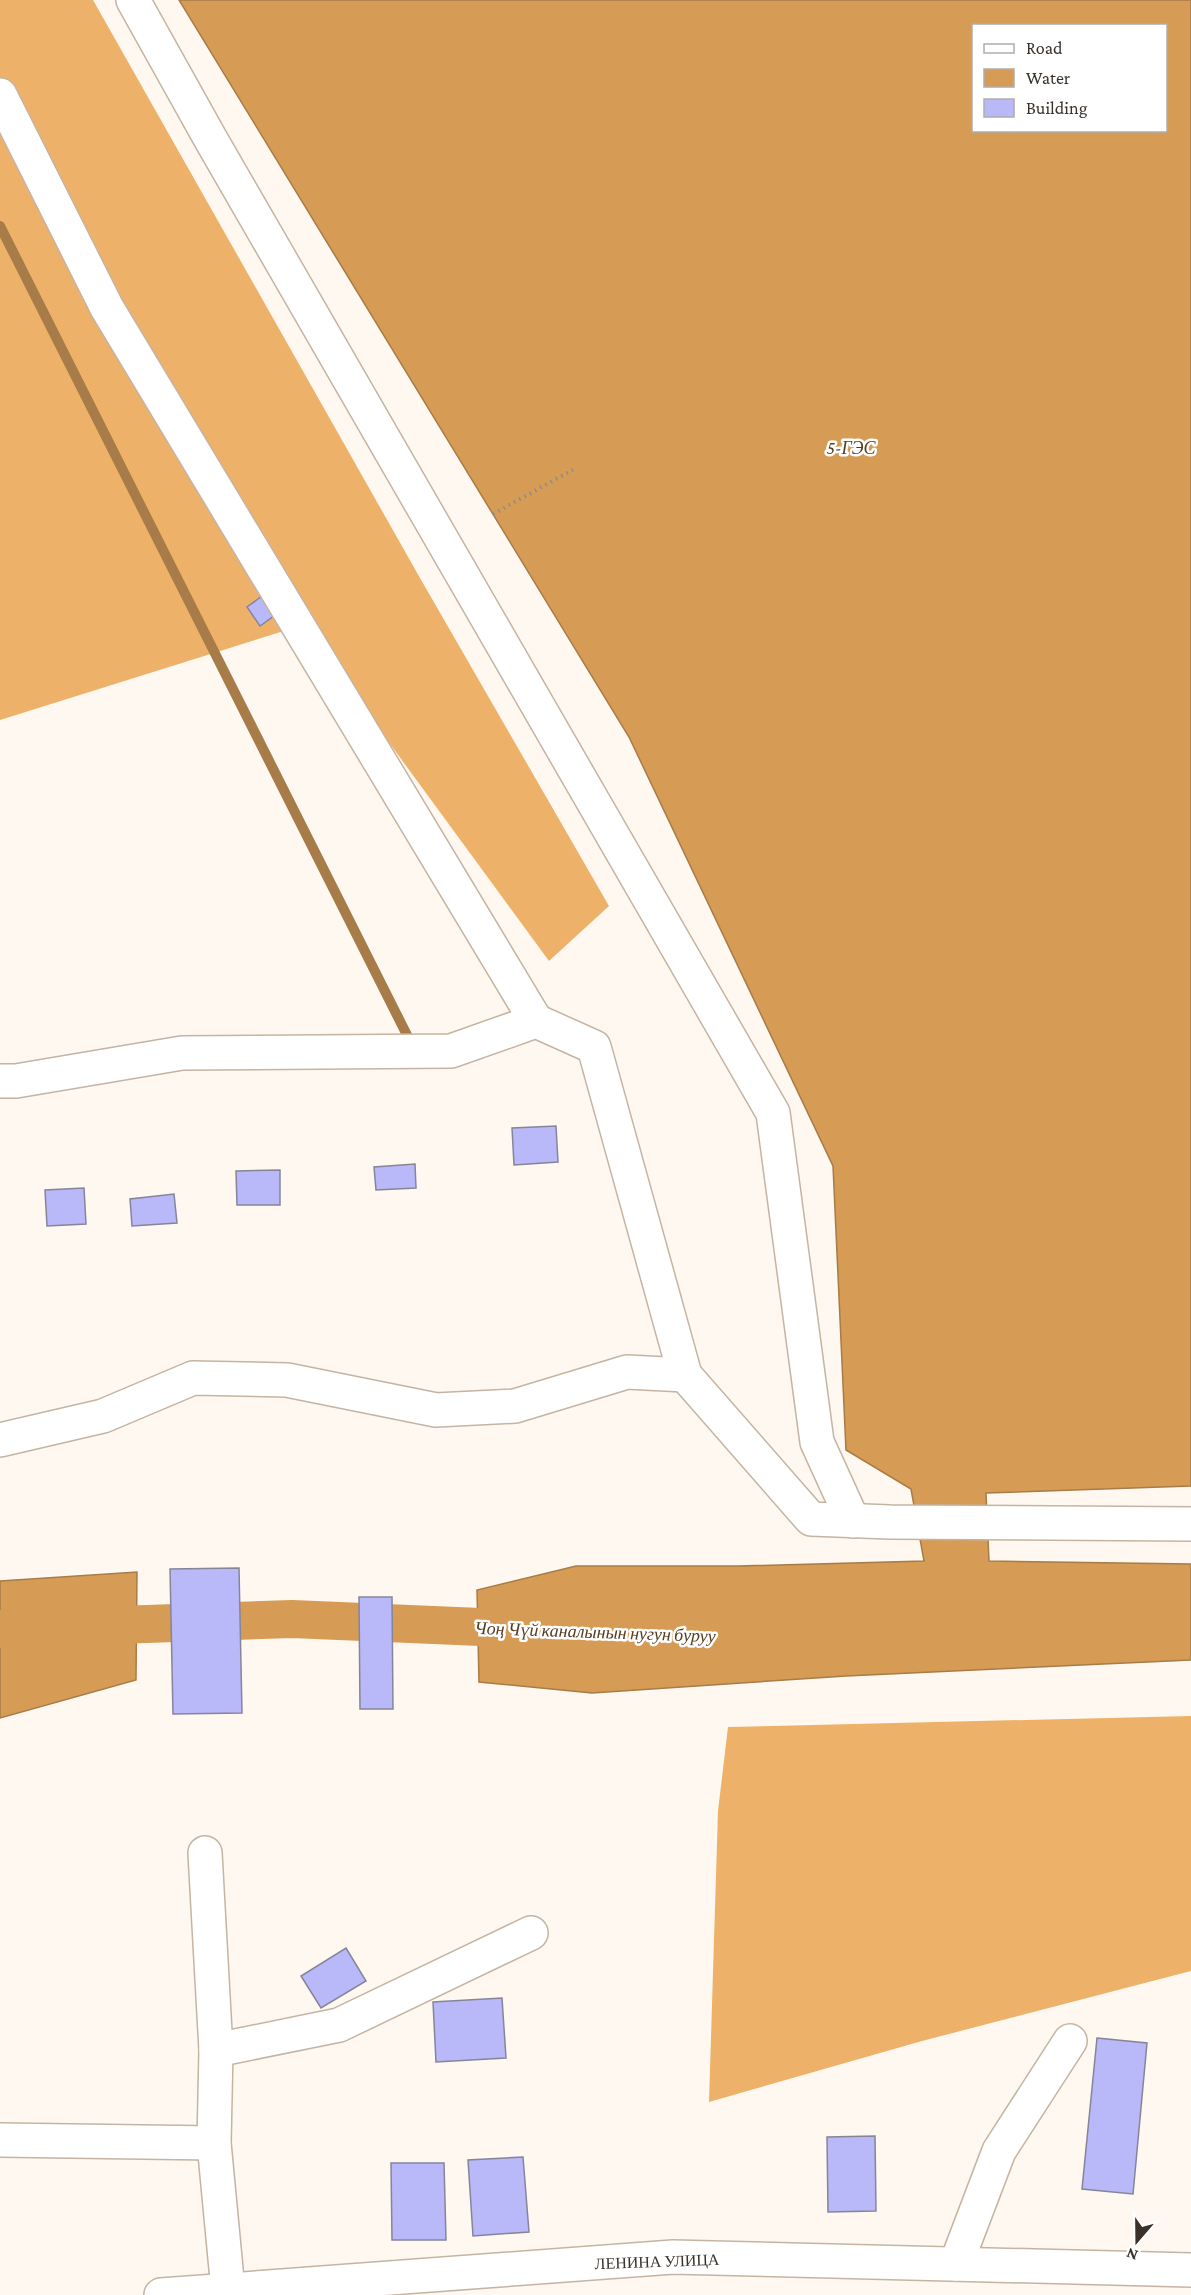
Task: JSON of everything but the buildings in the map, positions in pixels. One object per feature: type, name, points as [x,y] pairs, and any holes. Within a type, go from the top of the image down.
[{"type":"street","points":[[133,0],[210,138],[453,554],[773,1113],[817,1442],[853,1521]]},
{"type":"street","points":[[0,95],[107,308],[536,1021],[594,1047],[685,1375],[811,1519],[890,1522],[1191,1524]]},
{"type":"street","points":[[0,1081],[16,1081],[182,1053],[451,1051],[536,1021]]},
{"type":"street","points":[[0,1440],[103,1416],[193,1378],[287,1380],[436,1410],[515,1406],[627,1372],[685,1375]]},
{"type":"street","points":[[205,1853],[216,2050],[214,2143],[228,2290]]},
{"type":"street","points":[[216,2050],[339,2025],[531,1933]]},
{"type":"street","points":[[956,2264],[999,2151],[1070,2041]]},
{"type":"street","points":[[0,2140],[214,2143]]},
{"type":"street","name":"ЛЕНИНА УЛИЦА","points":[[161,2295],[674,2257],[1191,2270]]},
{"type":"path","points":[[493,514],[576,468]]},
{"type":"shaded area","points":[[0,0],[93,0],[420,578],[609,906],[549,961],[303,625],[0,720]]},
{"type":"shaded area","points":[[1191,1716],[1191,1971],[922,2041],[709,2102],[718,1811],[728,1727]]},
{"type":"water","name":"5-ГЭС","points":[[179,0],[1191,0],[1191,1486],[986,1493],[989,1561],[1191,1564],[1191,1660],[846,1676],[592,1693],[479,1682],[477,1590],[576,1566],[739,1566],[924,1561],[911,1489],[846,1450],[833,1166],[629,737]]},
{"type":"water","points":[[137,1572],[136,1680],[0,1718],[0,1581]]},
{"type":"waterway","points":[[0,226],[412,1045]]},
{"type":"waterway","name":"Чоң Чүй каналынын нугун буруу","points":[[0,1629],[292,1619],[530,1629]]}]
